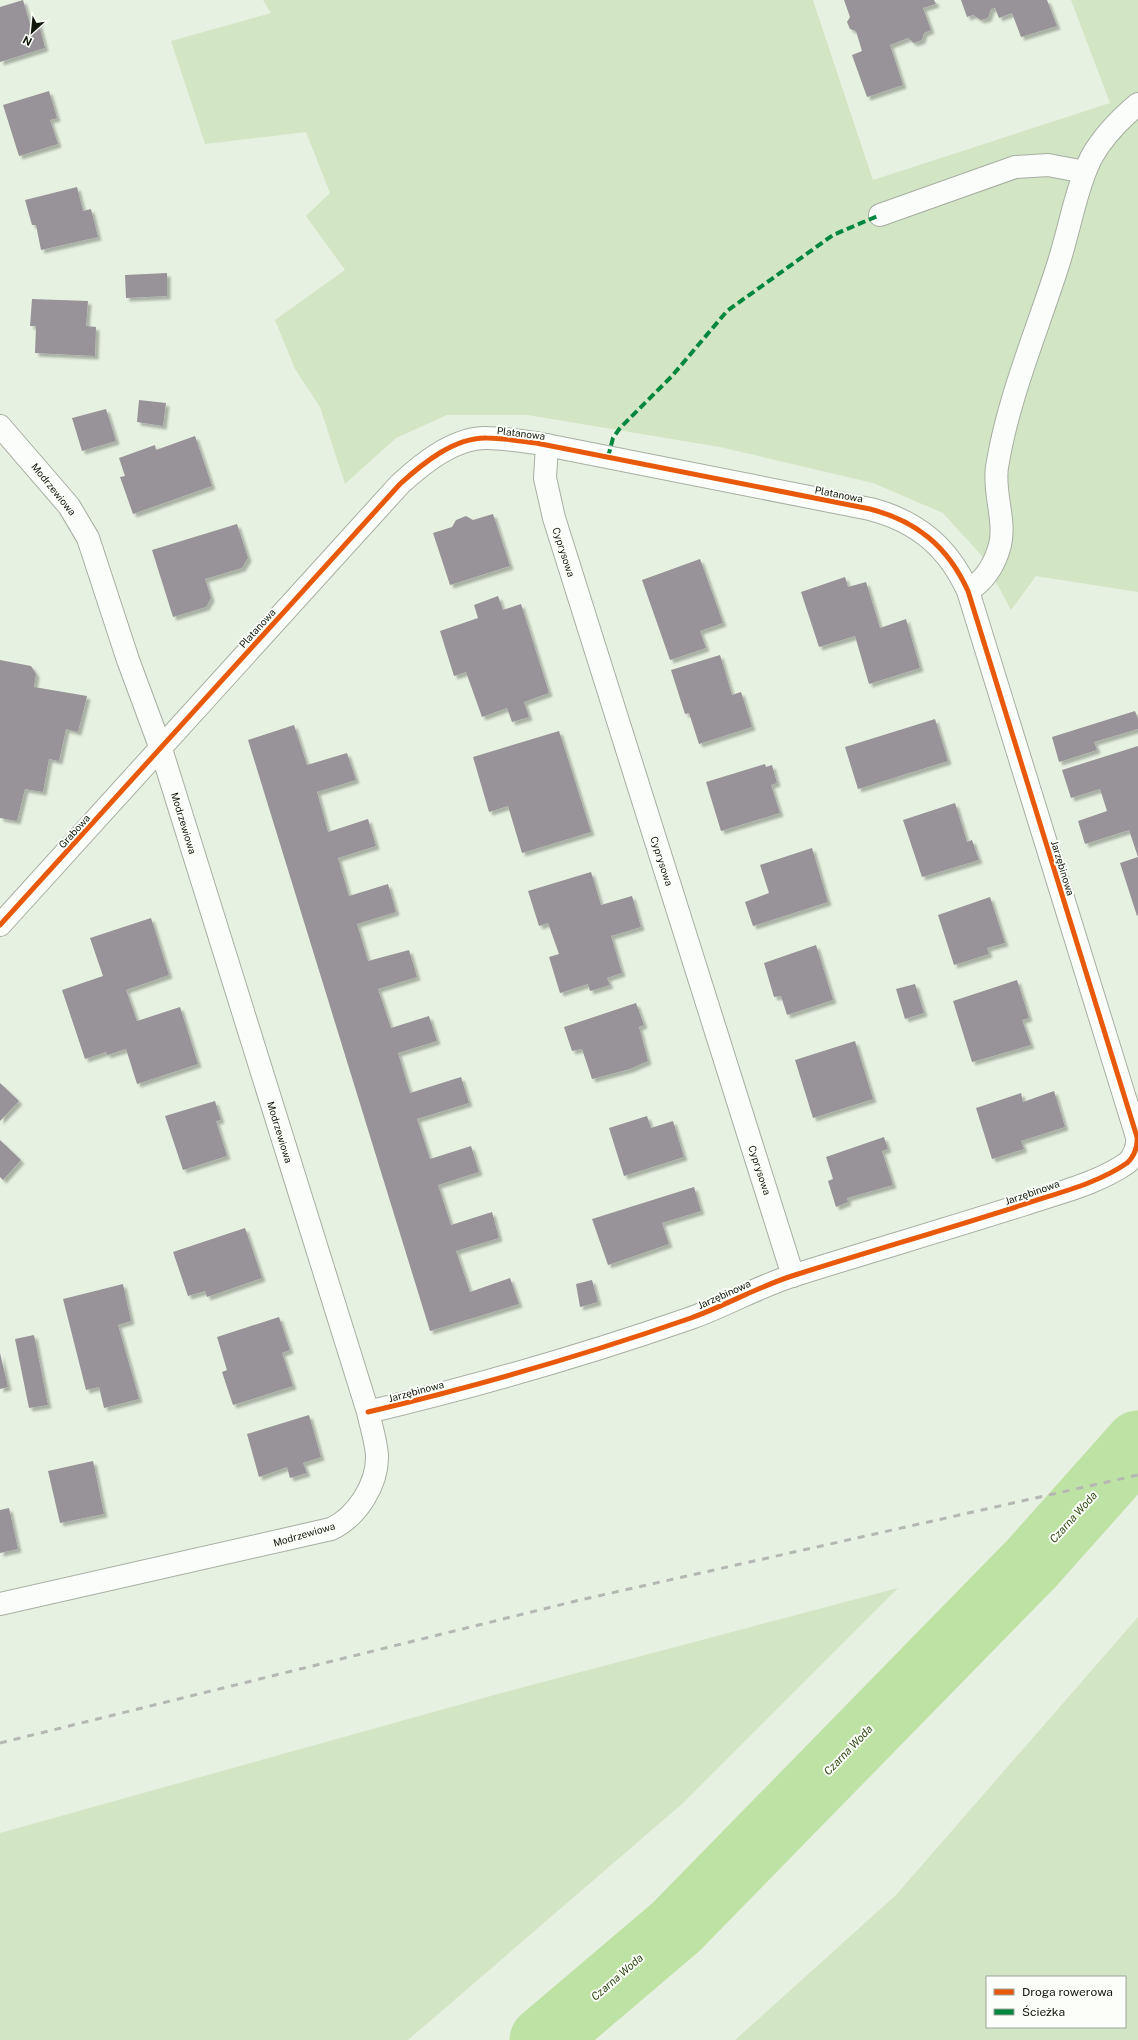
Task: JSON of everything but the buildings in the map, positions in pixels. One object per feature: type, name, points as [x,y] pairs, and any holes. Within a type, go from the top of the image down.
[{"type":"street","points":[[968,591],[976,586],[987,574],[1000,547],[1001,530],[996,480],[999,459],[1020,379],[1069,229],[1085,172],[1094,152],[1105,136],[1117,122],[1138,104]]},
{"type":"street","points":[[880,215],[1015,167],[1048,165],[1085,172]]},
{"type":"street","name":"Modrzewiowa","points":[[0,426],[65,501],[88,538],[128,660],[161,749],[368,1412],[376,1445],[376,1468],[365,1495],[354,1511],[331,1529],[0,1604]]},
{"type":"street","name":"Platanowa","points":[[161,749],[382,503],[421,466],[448,449],[477,439],[497,438],[547,445],[852,505],[893,515],[916,528],[934,542],[959,573],[968,591]]},
{"type":"street","name":"Cyprysowa","points":[[547,445],[545,464],[546,485],[554,518],[793,1276]]},
{"type":"street","name":"Jarzębinowa","points":[[368,1412],[422,1399],[599,1349],[704,1313],[793,1276],[989,1216],[1093,1180],[1127,1162],[1133,1156],[1137,1145],[1137,1137],[968,591]]},
{"type":"street","name":"Grabowa","points":[[0,925],[161,749]]},
{"type":"green space","points":[[263,0],[813,0],[873,180],[1110,103],[1071,0],[1138,0],[1138,592],[1036,576],[1011,610],[982,556],[943,513],[873,483],[720,447],[528,415],[447,415],[396,438],[345,484],[320,407],[295,369],[275,320],[345,270],[306,216],[330,193],[306,132],[205,144],[171,41],[271,13]]},
{"type":"green space","points":[[898,1588],[682,1804],[408,2040],[0,2040],[0,1833],[498,1694]]},
{"type":"green space","points":[[1138,1617],[1138,2040],[735,2040],[896,1895]]},
{"type":"waterway","name":"Czarna Woda","points":[[543,2040],[676,1927],[1032,1563],[1138,1444]]},
{"type":"railway","points":[[0,1743],[580,1600],[1138,1475]]},
{"type":"marked path","points":[[608,457],[613,438],[620,428],[672,376],[727,311],[833,235],[880,215]]},
{"type":"cycle path","points":[[0,925],[400,484],[429,460],[463,442],[487,438],[536,443],[870,509],[887,514],[916,529],[929,538],[951,561],[968,591],[1137,1137],[1136,1148],[1132,1158],[1127,1163],[1103,1177],[1090,1182],[994,1214],[782,1279],[704,1313],[651,1332],[450,1392],[368,1412]]}]
